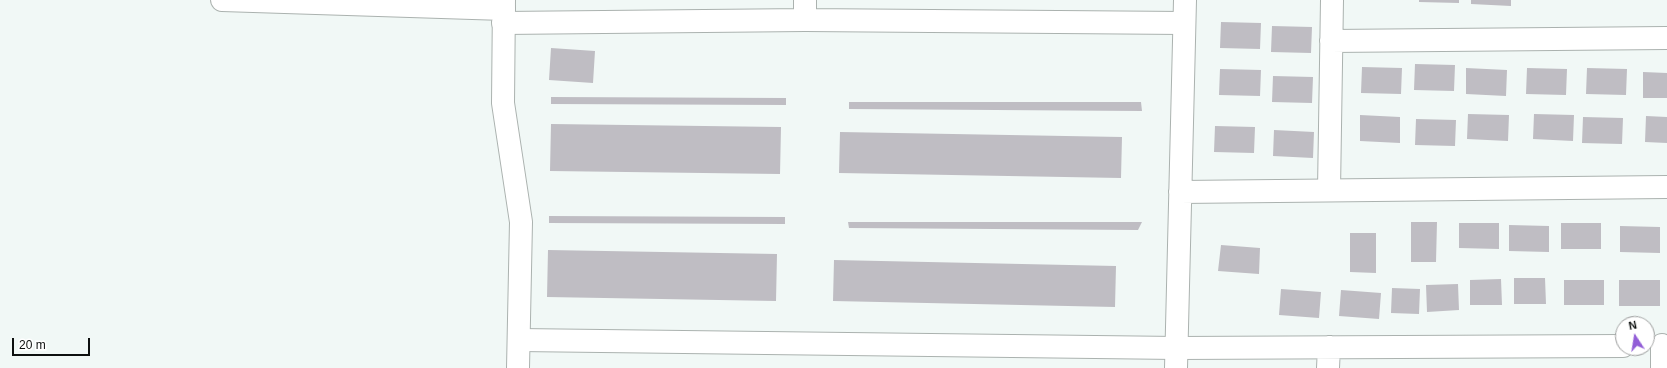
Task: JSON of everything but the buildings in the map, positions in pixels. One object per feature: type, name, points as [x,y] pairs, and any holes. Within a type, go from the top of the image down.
[{"type":"street","points":[[222,0],[504,11],[805,10],[1184,23]]},
{"type":"street","points":[[1176,358],[1185,0]]},
{"type":"street","points":[[1329,190],[1332,0]]},
{"type":"street","points":[[504,11],[503,104],[521,222],[518,368]]},
{"type":"street","points":[[1331,41],[1667,38]]},
{"type":"street","points":[[1180,192],[1667,187]]},
{"type":"street","points":[[519,340],[1176,358],[1328,357],[1615,346]]},
{"type":"street","points":[[1659,345],[1662,368]]}]
